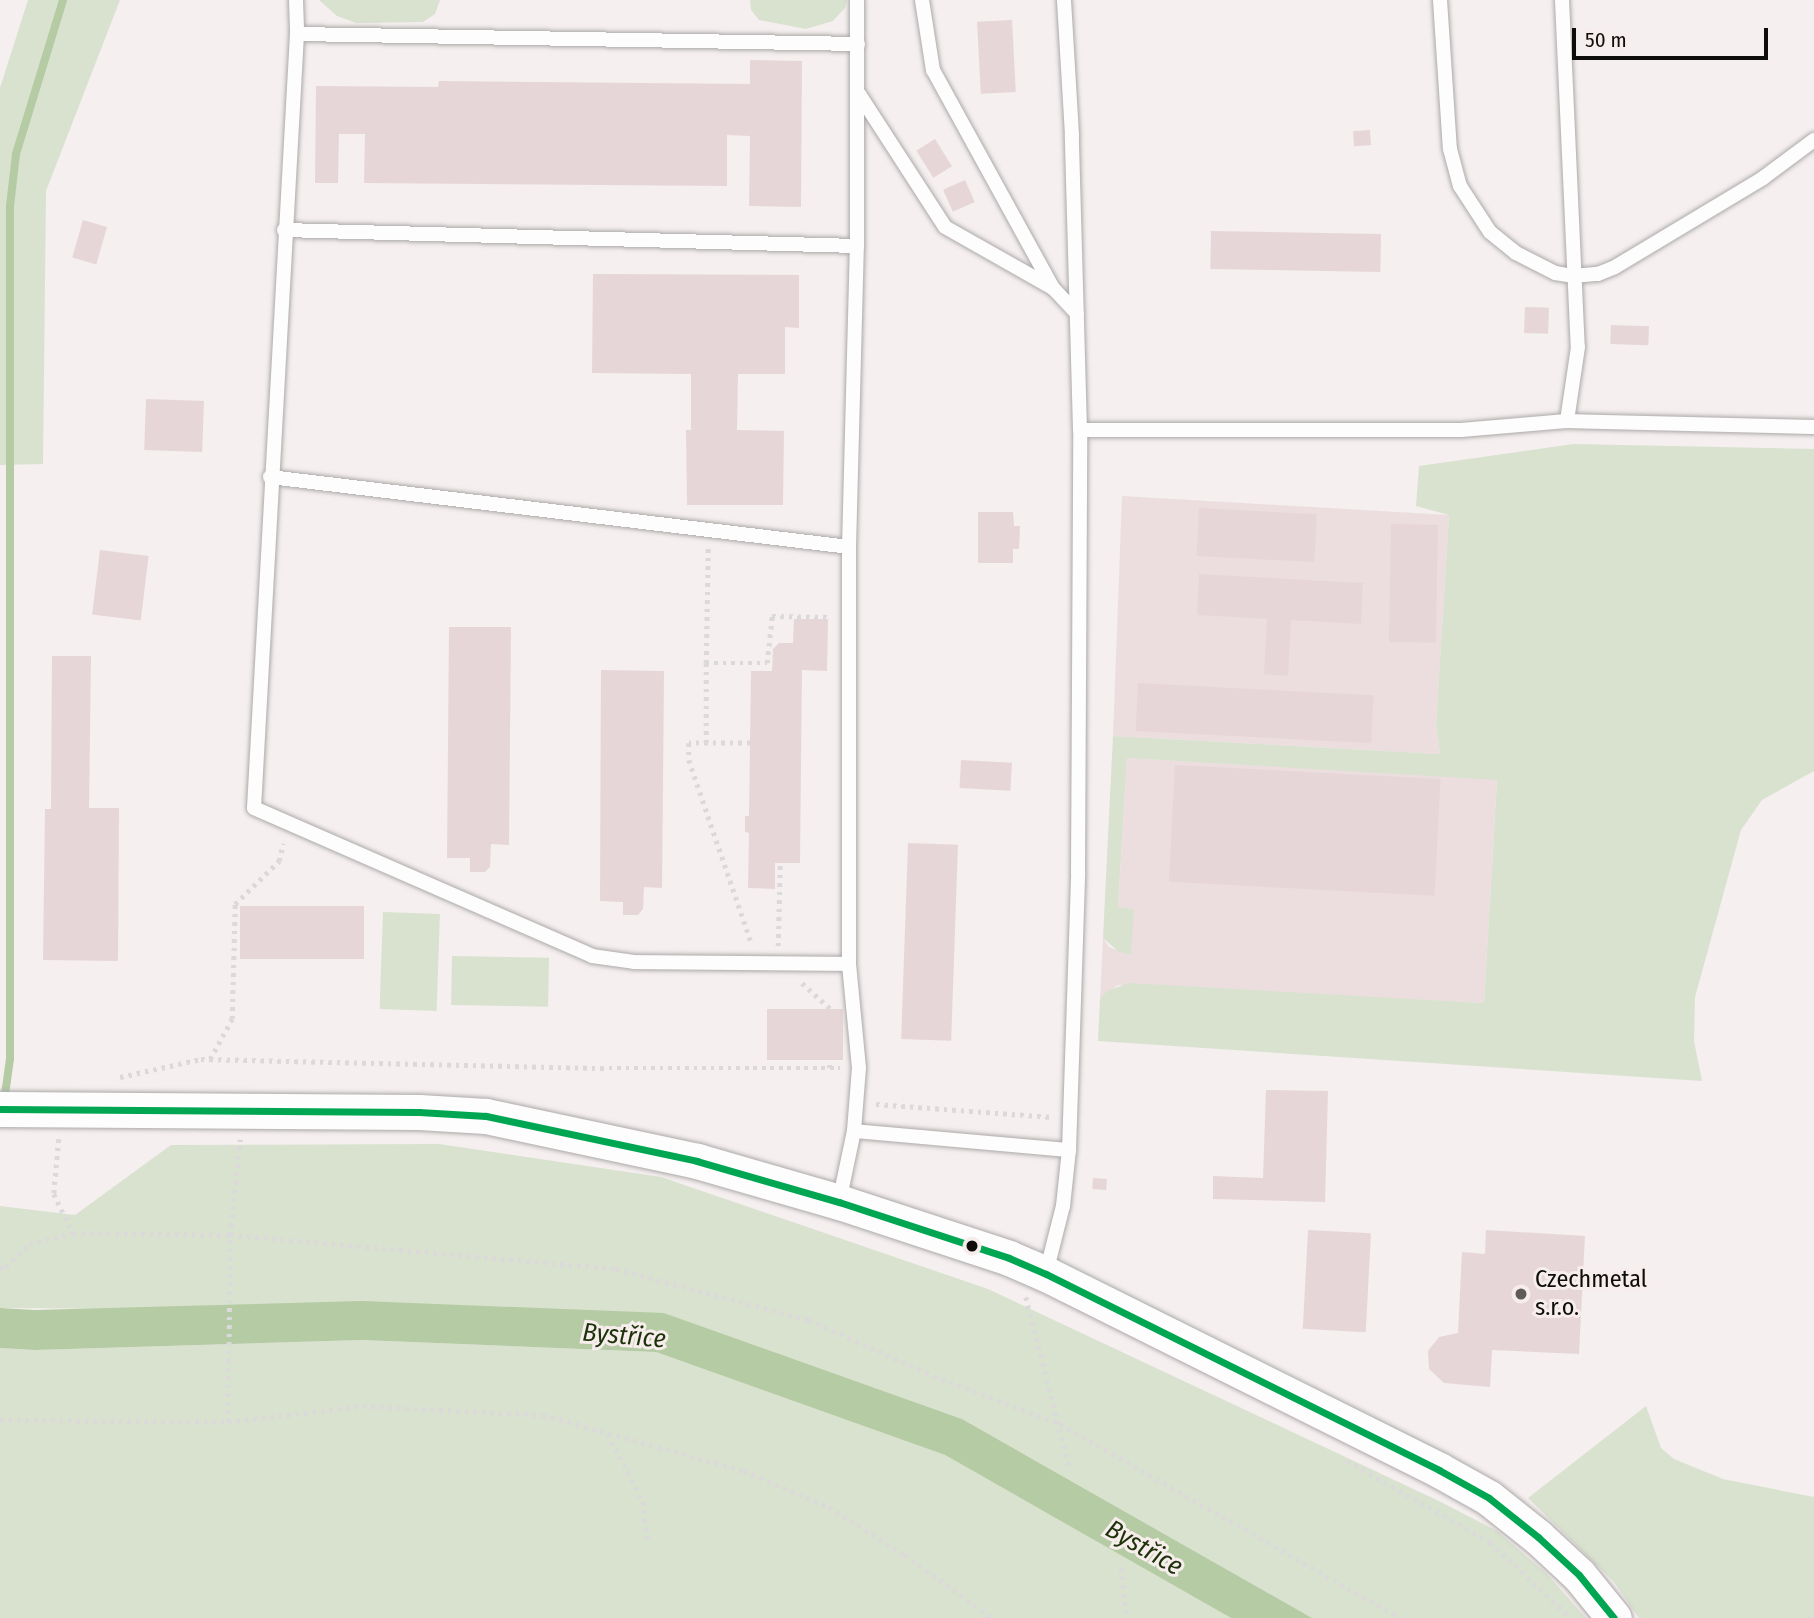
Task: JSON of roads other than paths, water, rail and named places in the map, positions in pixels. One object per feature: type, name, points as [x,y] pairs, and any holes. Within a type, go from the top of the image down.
[{"type":"street","points":[[30,1110],[419,1112],[486,1116],[697,1161],[839,1202],[1009,1258],[1041,1286],[1440,1470],[1489,1498],[1538,1537],[1578,1575],[1614,1618]]},
{"type":"lane","points":[[296,0],[297,34],[270,477],[254,808],[592,956],[634,962],[849,964]]},
{"type":"lane","points":[[839,1202],[854,1131],[859,1068],[849,964],[849,547],[858,246],[857,0]]},
{"type":"lane","points":[[922,0],[933,70],[1053,288],[1077,314]]},
{"type":"lane","points":[[1041,1286],[1063,1206],[1069,1150],[1078,872],[1080,430],[1072,135],[1064,0]]},
{"type":"lane","points":[[1440,0],[1450,149],[1460,186],[1490,232],[1516,253],[1555,273],[1573,276],[1598,274],[1615,267],[1763,178],[1814,140]]},
{"type":"lane","points":[[1566,3],[1573,276],[1578,347],[1567,421]]},
{"type":"lane","points":[[297,34],[859,44]]},
{"type":"lane","points":[[858,93],[946,227],[1053,288]]},
{"type":"lane","points":[[284,230],[858,246]]},
{"type":"lane","points":[[1080,430],[1461,430],[1567,421],[1814,427]]},
{"type":"lane","points":[[270,477],[849,547]]},
{"type":"lane","points":[[854,1131],[1069,1150]]},
{"type":"water","name":"Bystřice","points":[[362,1301],[664,1313],[962,1419],[1312,1618],[1231,1618],[945,1455],[656,1352],[362,1340],[35,1350],[0,1348],[0,1308],[35,1310]]},
{"type":"waterway","points":[[4,1102],[10,1059],[10,206],[16,154],[63,0]]},
{"type":"place","name":"Czechmetal s.r.o.","points":[[1521,1294]]}]
